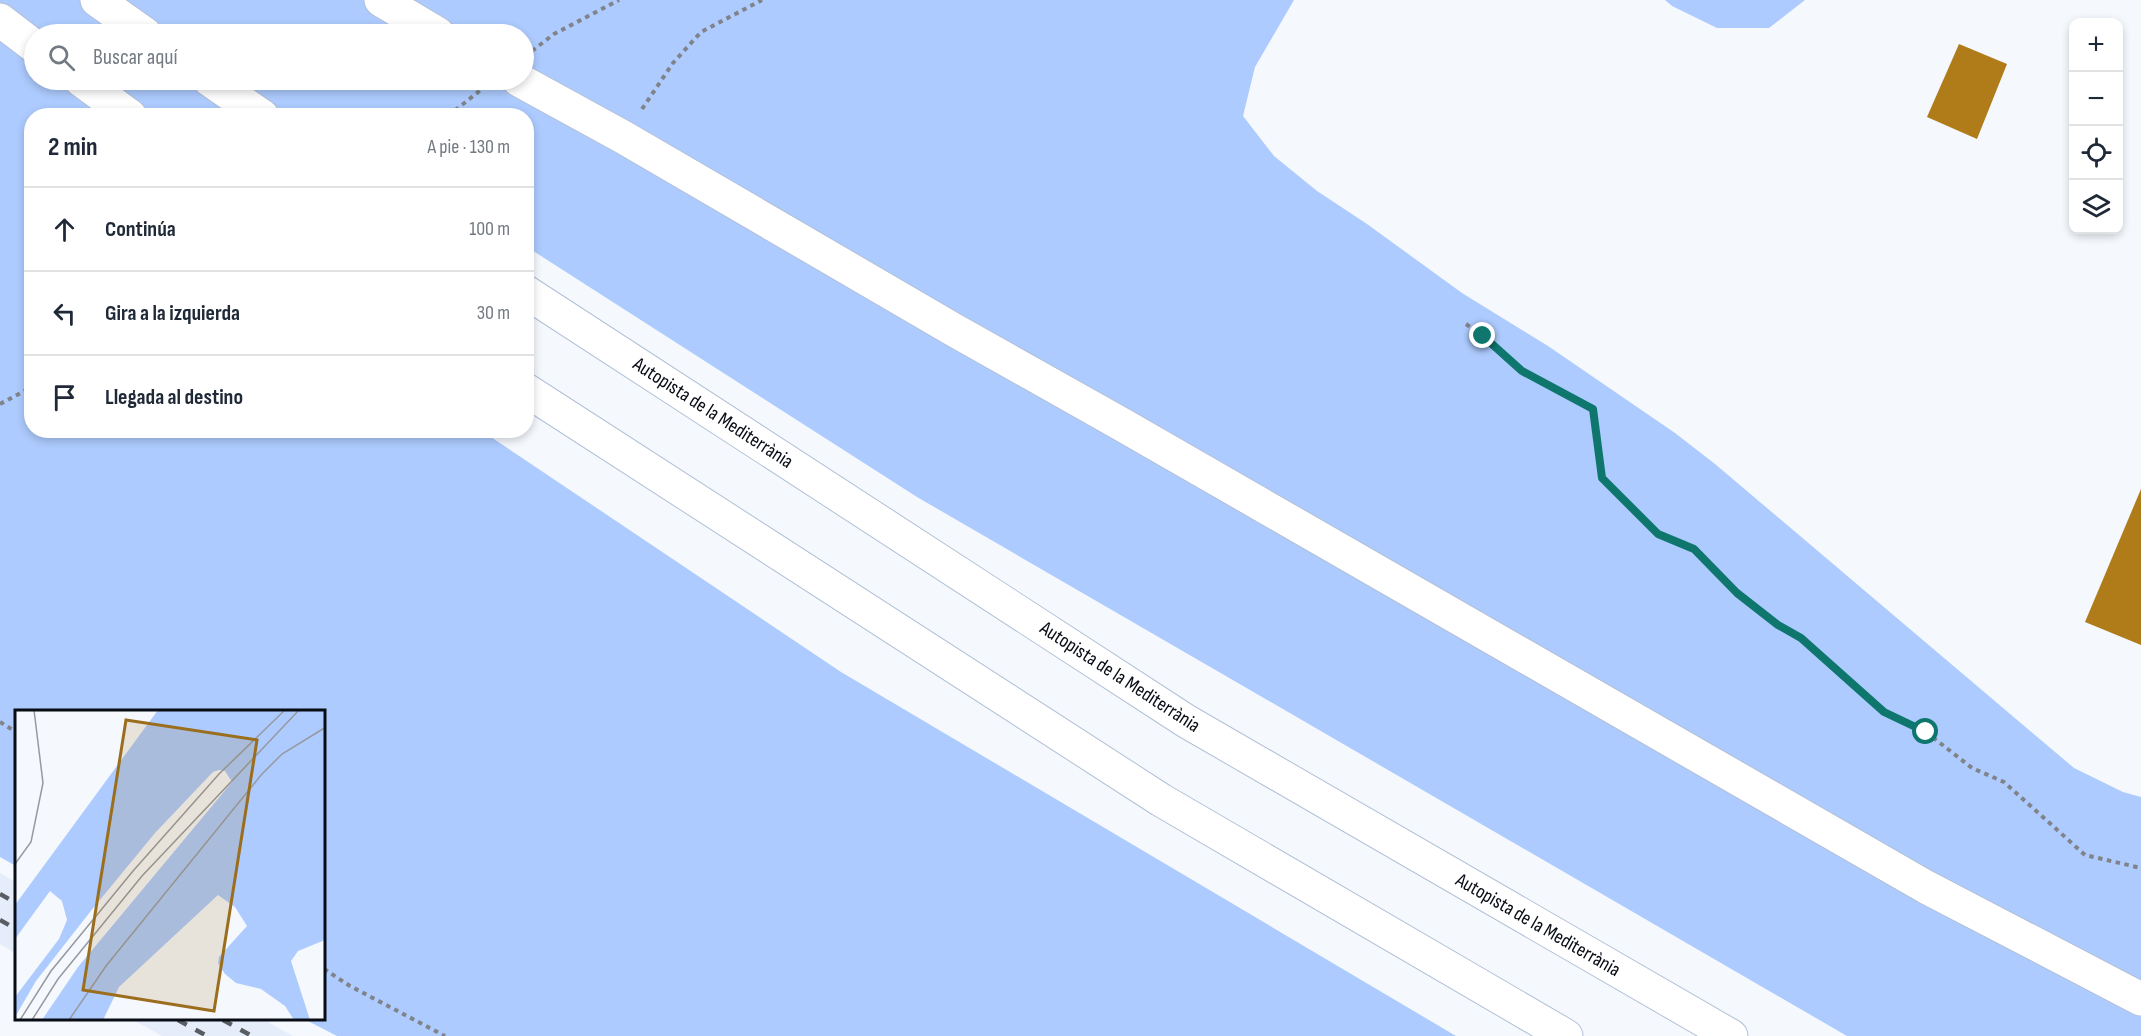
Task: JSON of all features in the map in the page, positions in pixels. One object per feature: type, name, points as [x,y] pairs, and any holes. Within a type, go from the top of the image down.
[{"type":"main road","points":[[97,0],[131,24]]},
{"type":"main road","points":[[381,0],[421,24]]},
{"type":"main road","points":[[0,20],[24,38]]},
{"type":"main road","points":[[534,88],[623,137],[954,330],[1121,423],[1916,881],[2141,999]]},
{"type":"main road","points":[[95,90],[119,108]]},
{"type":"main road","points":[[224,90],[250,108]]},
{"type":"main road","name":"Autopista de la Mediterrània","points":[[534,297],[1186,721],[1731,1036]]},
{"type":"main road","points":[[534,395],[1161,800],[1566,1036]]},
{"type":"path","points":[[534,50],[554,34],[619,0]]},
{"type":"path","points":[[623,137],[673,63],[701,32],[762,0]]},
{"type":"path","points":[[458,108],[482,90]]},
{"type":"path","points":[[1466,324],[1522,371],[1593,409],[1602,478],[1658,534],[1694,549],[1737,593],[1778,625],[1801,638],[1884,712],[1926,732],[1972,768],[2004,782],[2085,855],[2141,868]]},
{"type":"path","points":[[0,404],[24,391]]},
{"type":"path","points":[[0,722],[15,731]]},
{"type":"path","points":[[326,970],[350,986],[445,1036]]},
{"type":"shaded area","points":[[0,0],[1294,0],[1255,67],[1243,116],[1274,156],[1317,191],[1462,293],[1548,346],[1675,433],[1715,464],[2074,768],[2123,792],[2141,797],[2141,1036],[1847,1036],[917,497],[534,251],[534,108],[24,108],[24,438],[492,438],[841,672],[1456,1036],[337,1036],[308,1021],[326,1021],[326,710],[15,710],[15,865],[0,857]]},
{"type":"shaded area","points":[[1665,0],[1805,0],[1769,28],[1717,28],[1672,6]]},
{"type":"shaded area","points":[[0,873],[15,881],[15,953],[0,944]]},
{"type":"shaded area","points":[[135,1021],[266,1021],[293,1036],[162,1036]]},
{"type":"building","points":[[1959,44],[2007,64],[1977,139],[1927,117]]},
{"type":"building","points":[[2141,489],[2141,645],[2085,622]]},
{"type":"railway","points":[[0,894],[15,902]]},
{"type":"railway","points":[[0,920],[15,928]]},
{"type":"railway","points":[[180,1021],[207,1036]]},
{"type":"railway","points":[[225,1021],[252,1036]]},
{"type":"route","points":[[1483,336],[1522,371],[1593,409],[1602,478],[1658,534],[1694,549],[1737,593],[1778,625],[1801,638],[1884,712],[1926,732]]}]
